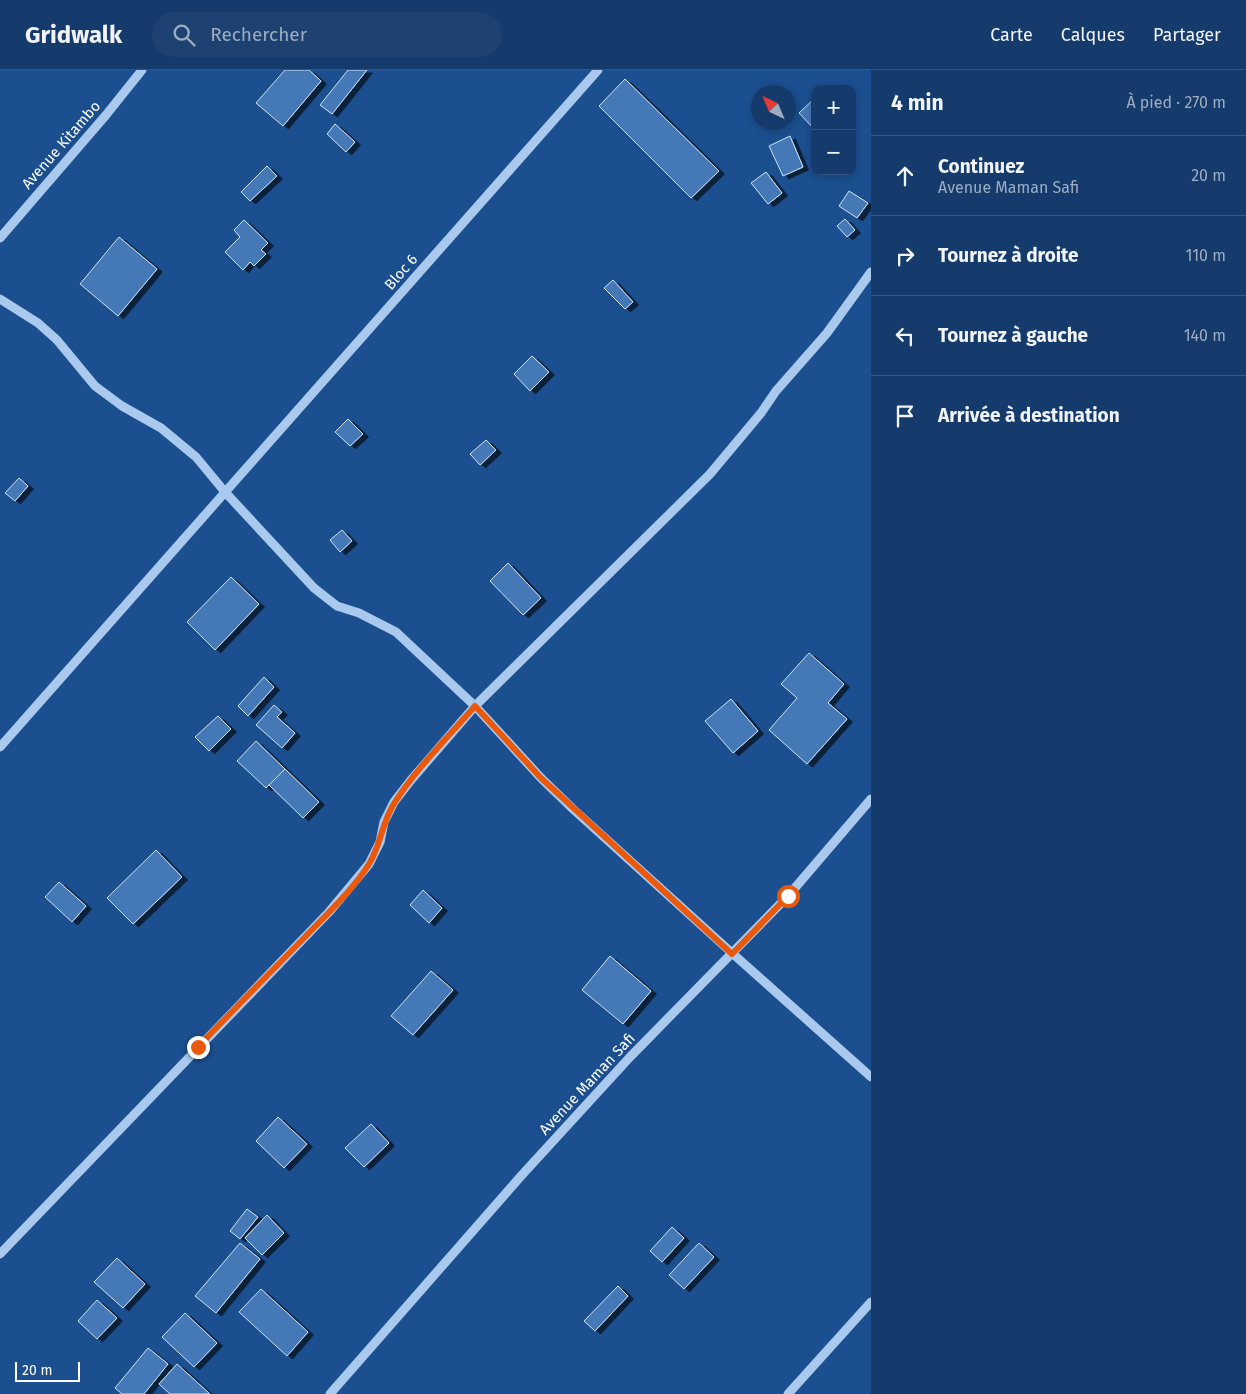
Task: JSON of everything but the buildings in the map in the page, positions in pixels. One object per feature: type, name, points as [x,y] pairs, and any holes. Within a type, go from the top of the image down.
[{"type":"street","name":"Avenue Kitambo","points":[[0,238],[106,115],[142,70]]},
{"type":"street","name":"Bloc 6","points":[[0,747],[598,70]]},
{"type":"street","points":[[0,1254],[329,912],[369,864],[380,842],[384,822],[394,802],[411,780],[475,706],[710,474],[761,413],[776,391],[827,333],[871,272]]},
{"type":"street","points":[[0,299],[38,323],[57,340],[94,386],[122,406],[161,428],[196,457],[224,492],[314,588],[337,606],[359,613],[396,632],[475,706],[541,778],[732,954],[871,1077]]},
{"type":"street","name":"Avenue Maman Safi","points":[[330,1394],[534,1162],[630,1058],[788,896],[871,800]]},
{"type":"street","points":[[788,1394],[871,1302]]},
{"type":"route","points":[[198,1047],[329,912],[357,880],[369,864],[380,842],[384,822],[394,802],[475,706],[541,778],[573,809],[732,954],[788,896]]}]
